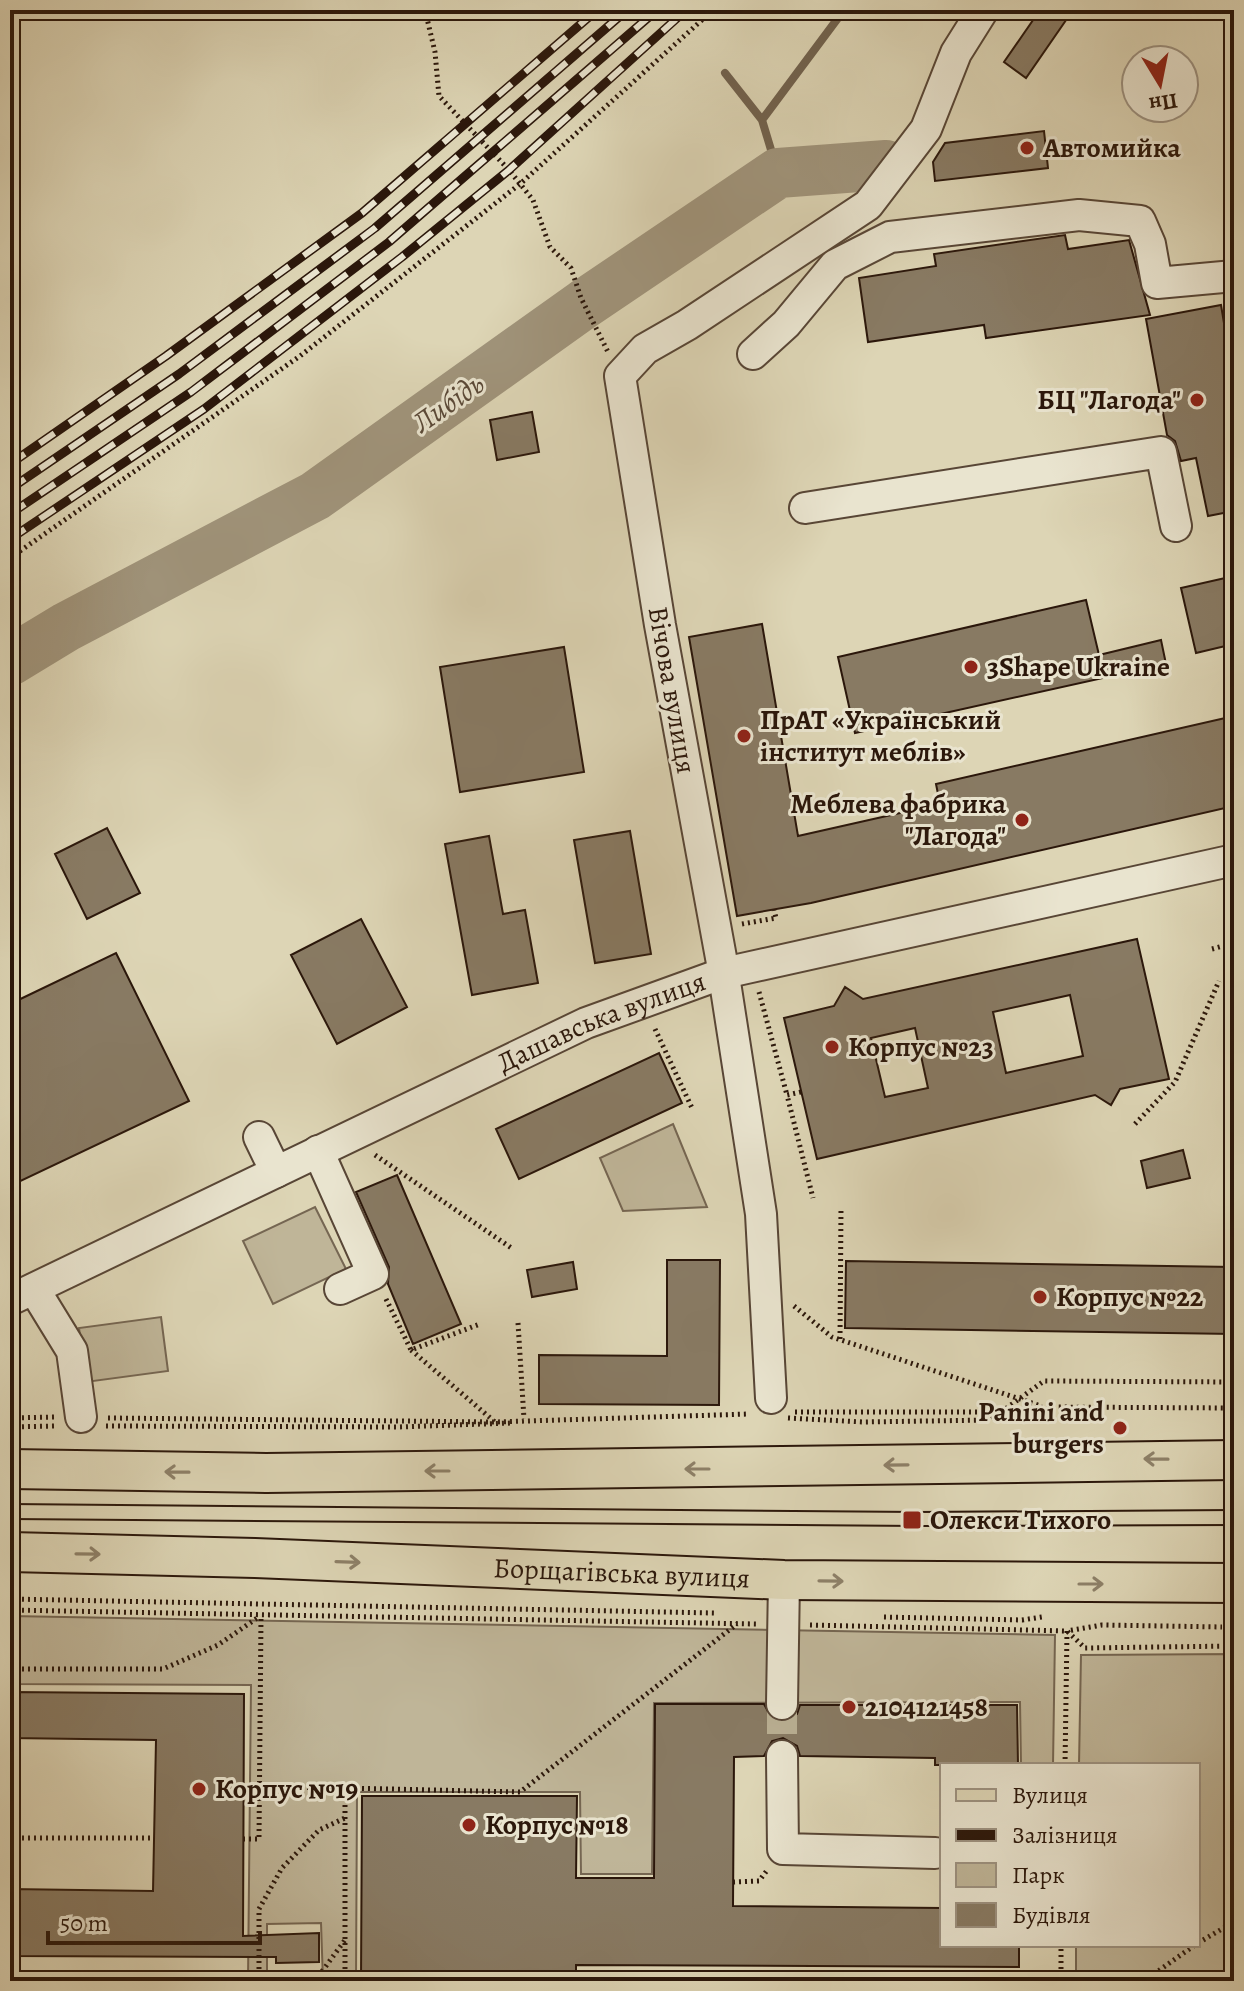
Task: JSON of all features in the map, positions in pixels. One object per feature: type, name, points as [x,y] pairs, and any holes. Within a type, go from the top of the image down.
[{"type":"main road","points":[[10,1469],[282,1473],[1234,1460]]},
{"type":"main road","name":"Борщагівська вулиця","points":[[10,1552],[255,1558],[784,1580],[1234,1583]]},
{"type":"street","points":[[620,376],[645,349],[687,325],[868,205],[926,129],[956,53],[983,10]]},
{"type":"street","points":[[753,354],[786,324],[835,265],[890,237],[1079,215],[1140,221],[1150,244],[1157,283],[1234,276]]},
{"type":"street","name":"Вічова вулиця","points":[[620,376],[660,625],[724,973],[761,1214],[772,1410]]},
{"type":"street","points":[[805,508],[1161,452],[1176,526]]},
{"type":"street","name":"Дашавська вулиця","points":[[22,1295],[586,1023],[724,973],[1234,860]]},
{"type":"street","points":[[259,1137],[276,1172]]},
{"type":"street","points":[[318,1151],[373,1274],[340,1289]]},
{"type":"street","points":[[22,1295],[72,1351],[84,1423]]},
{"type":"street","points":[[782,1704],[784,1580]]},
{"type":"street","points":[[782,1756],[783,1849],[935,1853]]},
{"type":"path","points":[[425,10],[439,96],[533,200],[550,247],[571,268],[587,312],[620,376]]},
{"type":"path","points":[[10,558],[300,356],[520,184],[713,10]]},
{"type":"path","points":[[761,920],[776,918],[774,910]]},
{"type":"path","points":[[1212,949],[1234,943]]},
{"type":"path","points":[[1135,1124],[1175,1082],[1219,981]]},
{"type":"path","points":[[758,987],[813,1198]]},
{"type":"path","points":[[652,1020],[692,1108]]},
{"type":"path","points":[[787,1095],[801,1092]]},
{"type":"path","points":[[367,1149],[513,1249]]},
{"type":"path","points":[[840,1339],[841,1208]]},
{"type":"path","points":[[373,1274],[411,1350],[495,1422]]},
{"type":"path","points":[[791,1304],[840,1339],[1019,1402],[1046,1407]]},
{"type":"path","points":[[518,1323],[524,1419]]},
{"type":"path","points":[[411,1350],[480,1324]]},
{"type":"path","points":[[996,1412],[1019,1402],[1044,1381],[1234,1382]]},
{"type":"path","points":[[10,1427],[84,1423],[495,1422],[772,1410],[996,1412],[1046,1407],[1234,1408]]},
{"type":"path","points":[[10,1418],[84,1423],[398,1427],[507,1424],[524,1419]]},
{"type":"path","points":[[10,1599],[720,1613]]},
{"type":"path","points":[[10,1610],[1067,1631],[1102,1625],[1222,1627]]},
{"type":"path","points":[[10,1669],[163,1669],[218,1645],[261,1616]]},
{"type":"path","points":[[243,1839],[259,1839],[261,1616]]},
{"type":"path","points":[[879,1616],[1022,1620],[1048,1616]]},
{"type":"path","points":[[259,1787],[520,1792],[738,1623]]},
{"type":"path","points":[[1067,1631],[1085,1648],[1234,1646]]},
{"type":"path","points":[[1065,1763],[1067,1631]]},
{"type":"path","points":[[345,1788],[345,1981]]},
{"type":"path","points":[[259,1981],[259,1909],[282,1868],[319,1830],[345,1818]]},
{"type":"path","points":[[10,1838],[154,1838]]},
{"type":"path","points":[[1200,1942],[1234,1922]]},
{"type":"path","points":[[315,1981],[346,1939]]},
{"type":"path","points":[[1061,1947],[1061,1981]]},
{"type":"path","points":[[1144,1981],[1192,1947]]},
{"type":"path","points":[[656,1981],[860,1981]]},
{"type":"green space","points":[[673,1124],[707,1207],[623,1211],[600,1158]]},
{"type":"green space","points":[[315,1207],[346,1269],[273,1304],[243,1241]]},
{"type":"green space","points":[[161,1317],[168,1371],[86,1382],[79,1328]]},
{"type":"green space","points":[[10,1616],[1055,1635],[1053,1763],[1021,1763],[1020,1702],[654,1703],[652,1874],[581,1874],[580,1792],[357,1792],[356,1981],[323,1981],[321,1923],[267,1924],[267,1981],[248,1981],[251,1685],[10,1684]]},
{"type":"green space","points":[[1234,1654],[1234,1981],[1076,1981],[1076,1947],[1200,1947],[1200,1763],[1079,1763],[1081,1655]]},
{"type":"building","points":[[1040,10],[1073,10],[1026,78],[1004,62]]},
{"type":"building","points":[[1044,131],[1048,168],[935,181],[933,162],[945,143]]},
{"type":"building","points":[[1065,235],[1068,249],[1129,240],[1150,315],[986,338],[984,325],[868,342],[859,278],[936,266],[934,254]]},
{"type":"building","name":"БЦ \"Лагода\"","points":[[1221,305],[1226,335],[1234,333],[1234,451],[1230,452],[1234,511],[1208,516],[1196,458],[1181,461],[1175,441],[1167,435],[1146,319]]},
{"type":"building","points":[[532,412],[539,452],[497,460],[490,420]]},
{"type":"building","points":[[1234,576],[1234,644],[1196,653],[1181,588]]},
{"type":"building","name":"3Shape Ukraine","points":[[1086,600],[1099,655],[1161,640],[1166,664],[855,733],[838,657]]},
{"type":"building","name":"Меблева фабрика \"Лагода\"","points":[[762,624],[798,836],[940,804],[936,784],[1234,716],[1234,806],[811,903],[737,916],[689,637]]},
{"type":"building","points":[[564,647],[584,772],[460,792],[440,667]]},
{"type":"building","points":[[107,828],[140,893],[87,919],[55,854]]},
{"type":"building","points":[[630,831],[651,954],[595,963],[574,840]]},
{"type":"building","points":[[489,836],[503,914],[525,910],[538,983],[472,995],[445,844]]},
{"type":"building","points":[[361,919],[407,1007],[337,1044],[291,955]]},
{"type":"building","name":"Корпус №23","points":[[1137,939],[1169,1079],[1120,1089],[1111,1105],[1095,1095],[817,1159],[784,1018],[834,1006],[845,987],[863,999]],"holes":[[[1070,995],[1083,1056],[1006,1073],[993,1012]],[[915,1028],[928,1088],[885,1097],[871,1038]]]},
{"type":"building","points":[[116,953],[189,1101],[10,1186],[10,1004]]},
{"type":"building","points":[[659,1053],[682,1103],[519,1179],[496,1129]]},
{"type":"building","points":[[1183,1150],[1190,1178],[1147,1188],[1141,1161]]},
{"type":"building","points":[[397,1175],[461,1324],[413,1344],[388,1284],[389,1267],[356,1192]]},
{"type":"building","points":[[667,1260],[720,1260],[719,1405],[539,1404],[539,1355],[667,1356]]},
{"type":"building","name":"Корпус №22","points":[[846,1261],[1234,1267],[1234,1334],[845,1328]]},
{"type":"building","points":[[573,1262],[577,1289],[532,1297],[527,1270]]},
{"type":"building","name":"Корпус №19","points":[[10,1692],[244,1694],[243,1936],[319,1933],[319,1962],[276,1963],[276,1957],[10,1956],[10,1889],[153,1891],[156,1740],[10,1738]]},
{"type":"building","name":"Корпус №18","points":[[655,1704],[764,1704],[772,1719],[782,1722],[797,1714],[800,1705],[1017,1705],[1018,1763],[935,1765],[935,1758],[800,1756],[797,1746],[783,1738],[772,1741],[764,1756],[734,1757],[733,1906],[940,1908],[940,1947],[1019,1947],[1019,1967],[576,1965],[576,1981],[361,1981],[362,1796],[577,1796],[576,1878],[654,1878]]},
{"type":"waterway","points":[[762,120],[844,10]]},
{"type":"waterway","points":[[725,73],[762,120],[778,173]]},
{"type":"waterway","name":"Либідь","points":[[10,661],[66,627],[315,496],[584,304],[778,173],[886,165]]},
{"type":"tunnel","points":[[782,1704],[782,1756]]},
{"type":"tram line","points":[[10,1504],[918,1512],[1234,1510]]},
{"type":"tram line","points":[[10,1519],[919,1526],[1234,1525]]},
{"type":"railway","points":[[10,464],[166,356],[362,213],[597,10]]},
{"type":"railway","points":[[10,489],[179,374],[375,228],[627,10]]},
{"type":"railway","points":[[10,514],[191,392],[389,242],[657,10]]},
{"type":"railway","points":[[10,539],[204,409],[402,257],[509,170],[686,10]]},
{"type":"place","name":"Автомийка","points":[[1027,148]]},
{"type":"place","name":"БЦ \"Лагода\"","points":[[1197,400]]},
{"type":"place","name":"3Shape Ukraine","points":[[971,667]]},
{"type":"place","name":"ПрАТ «Український інститут меблів»","points":[[744,736]]},
{"type":"place","name":"Меблева фабрика \"Лагода\"","points":[[1022,820]]},
{"type":"place","name":"Корпус №23","points":[[832,1047]]},
{"type":"place","name":"Корпус №22","points":[[1040,1297]]},
{"type":"place","name":"Panini and burgers","points":[[1120,1428]]},
{"type":"place","name":"Олекси Тихого","points":[[912,1520]]},
{"type":"place","name":"2104121458","points":[[849,1707]]},
{"type":"place","name":"Корпус №19","points":[[199,1789]]},
{"type":"place","name":"Корпус №18","points":[[469,1825]]}]
